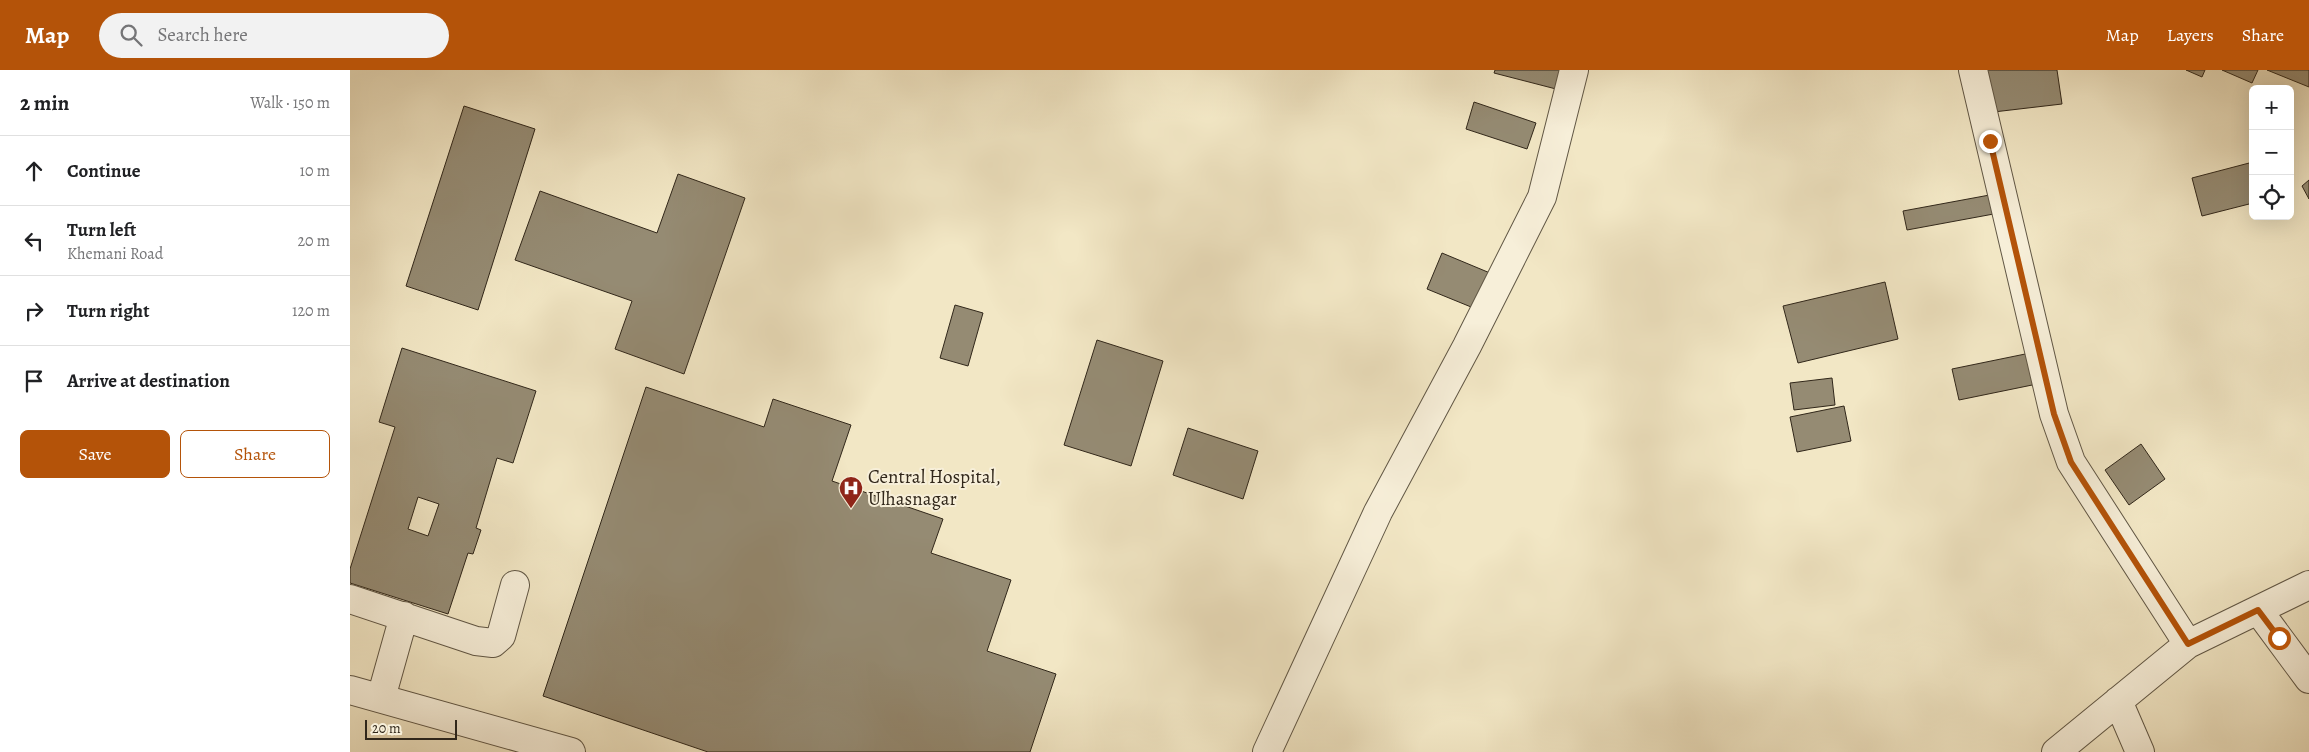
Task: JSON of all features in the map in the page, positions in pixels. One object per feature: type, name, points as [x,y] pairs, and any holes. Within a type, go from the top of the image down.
[{"type":"street","points":[[1267,752],[1378,512],[1476,329],[1542,197],[1574,70]]},
{"type":"street","points":[[1973,70],[2054,414],[2071,462],[2188,644]]},
{"type":"street","points":[[350,598],[476,640],[493,642],[501,636],[515,585]]},
{"type":"street","points":[[2056,752],[2188,644],[2309,585]]},
{"type":"street","points":[[2258,610],[2309,680]]},
{"type":"street","points":[[381,698],[404,616]]},
{"type":"street","points":[[350,690],[572,752]]},
{"type":"street","points":[[2118,701],[2140,752]]},
{"type":"building","points":[[1495,70],[1560,70],[1556,89],[1494,73]]},
{"type":"building","points":[[1980,70],[2057,70],[2062,104],[1985,113]]},
{"type":"building","points":[[2186,70],[2205,70],[2202,77]]},
{"type":"building","points":[[2222,70],[2258,70],[2252,83]]},
{"type":"building","points":[[2267,70],[2309,70],[2309,87]]},
{"type":"building","points":[[1474,102],[1536,123],[1527,149],[1466,129]]},
{"type":"building","points":[[464,106],[535,129],[478,310],[406,286]]},
{"type":"building","points":[[2249,163],[2249,204],[2202,216],[2192,178]]},
{"type":"building","points":[[678,174],[745,198],[684,374],[615,349],[632,301],[515,260],[540,191],[657,233]]},
{"type":"building","points":[[2309,180],[2309,199],[2302,186]]},
{"type":"building","points":[[1995,194],[1999,213],[1907,230],[1903,211]]},
{"type":"building","points":[[1442,253],[1490,273],[1476,309],[1427,289]]},
{"type":"building","points":[[1885,282],[1898,339],[1798,363],[1783,306]]},
{"type":"building","points":[[955,305],[983,313],[968,366],[940,358]]},
{"type":"building","points":[[1097,340],[1163,361],[1131,466],[1064,445]]},
{"type":"building","points":[[402,348],[536,391],[513,463],[497,458],[476,528],[481,530],[473,554],[468,553],[448,614],[350,583],[350,569],[395,427],[379,422]],"holes":[[[418,497],[439,504],[428,536],[408,529]]]},
{"type":"building","points":[[2035,352],[2042,383],[1959,400],[1952,369]]},
{"type":"building","points":[[1832,378],[1835,405],[1794,410],[1790,383]]},
{"type":"building","points":[[646,387],[764,427],[773,399],[851,425],[832,481],[943,519],[931,553],[1011,580],[987,651],[1056,674],[1030,752],[708,752],[543,696]]},
{"type":"building","points":[[1844,406],[1851,441],[1797,452],[1790,417]]},
{"type":"building","points":[[1188,428],[1258,451],[1243,499],[1173,475]]},
{"type":"building","points":[[2141,444],[2165,479],[2129,505],[2105,470]]},
{"type":"place","name":"Central Hospital, Ulhasnagar","points":[[851,509]]},
{"type":"route","points":[[1990,141],[2054,414],[2071,462],[2188,644],[2258,610],[2279,638]]}]
